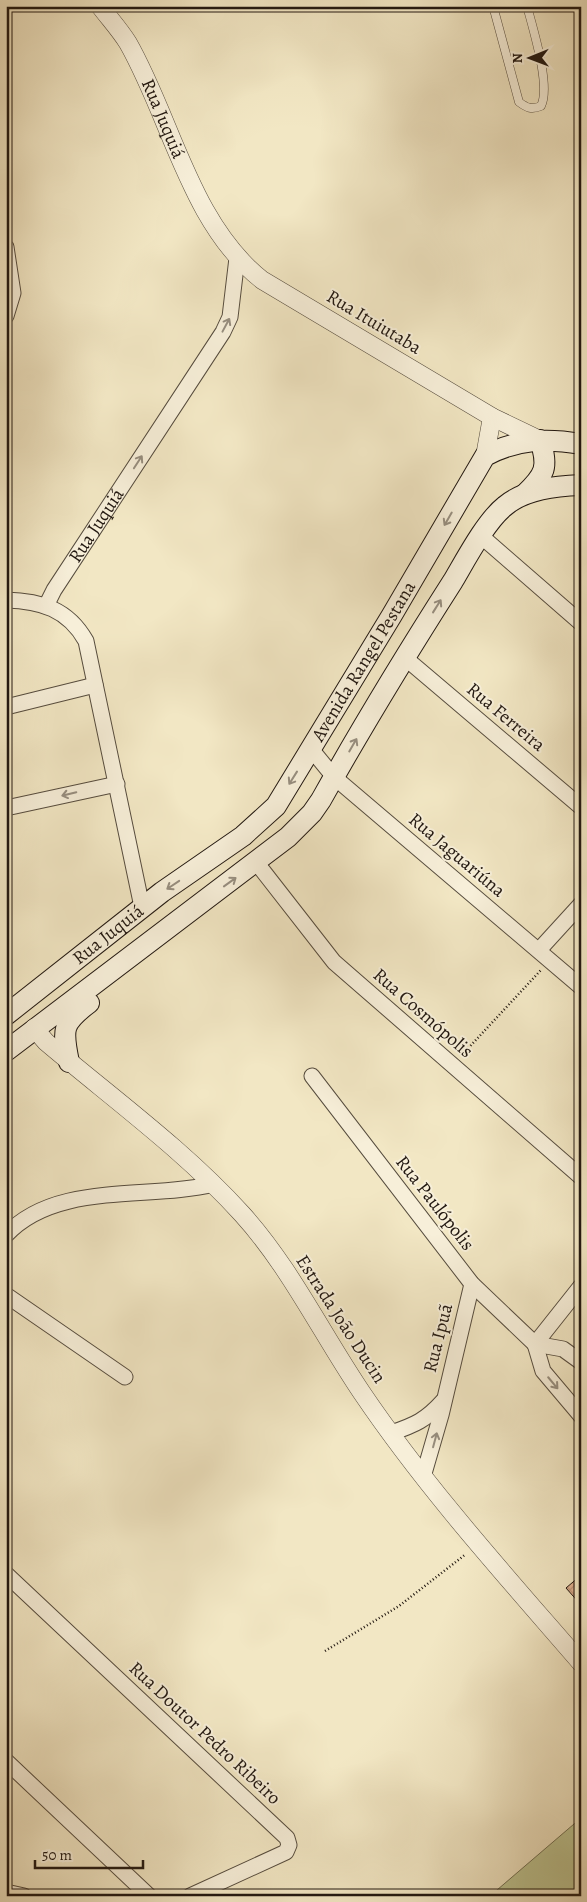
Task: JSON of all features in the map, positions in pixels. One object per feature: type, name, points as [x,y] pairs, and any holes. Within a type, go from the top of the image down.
[{"type":"main road","points":[[485,456],[500,448],[540,440],[581,444]]},
{"type":"main road","points":[[525,494],[540,480],[544,471],[545,455],[540,440]]},
{"type":"main road","name":"Avenida Rangel Pestana","points":[[142,907],[243,836],[276,806],[485,456]]},
{"type":"main road","name":"Avenida Rangel Pestana","points":[[135,953],[288,837],[312,813],[404,657],[481,536],[503,507],[525,494],[560,486],[581,485]]},
{"type":"main road","points":[[69,1062],[64,1039],[65,1028],[69,1019],[109,989],[135,953],[144,931],[142,907]]},
{"type":"main road","name":"Rua Juquiá","points":[[6,1015],[142,907]]},
{"type":"main road","name":"Rua Juquiá","points":[[6,1051],[135,953]]},
{"type":"main road","points":[[34,1028],[30,1006],[39,988]]},
{"type":"street","name":"Rua Juquiá","points":[[100,6],[127,42],[201,202],[236,258],[230,317],[223,332],[54,590],[46,606],[61,612],[78,628],[86,641],[142,907]]},
{"type":"street","points":[[6,246],[12,294],[6,316]]},
{"type":"street","name":"Rua Ituiutaba","points":[[236,258],[262,280],[492,417],[540,440]]},
{"type":"street","points":[[485,456],[492,417]]},
{"type":"street","points":[[481,536],[581,623]]},
{"type":"street","points":[[6,600],[32,601],[46,606]]},
{"type":"street","name":"Rua Ferreira","points":[[404,657],[581,807]]},
{"type":"street","points":[[6,707],[95,685]]},
{"type":"street","name":"Rua Jaguariúna","points":[[311,750],[334,778],[581,987]]},
{"type":"street","points":[[6,808],[116,784]]},
{"type":"street","name":"Rua Cosmópolis","points":[[256,862],[334,962],[581,1177]]},
{"type":"street","points":[[545,955],[581,904]]},
{"type":"street","name":"Estrada João Ducin","points":[[34,1028],[46,1042],[69,1062],[214,1184],[243,1215],[276,1258],[362,1393],[423,1477],[581,1663]]},
{"type":"street","name":"Rua Paulópolis","points":[[312,1076],[472,1284],[536,1344]]},
{"type":"street","points":[[6,1235],[17,1225],[39,1211],[60,1202],[79,1198],[184,1191],[214,1184]]},
{"type":"street","name":"Rua Ipuã","points":[[423,1477],[441,1415],[472,1284]]},
{"type":"street","points":[[536,1344],[581,1286]]},
{"type":"street","points":[[6,1295],[126,1377]]},
{"type":"street","points":[[536,1344],[563,1349],[581,1362]]},
{"type":"street","points":[[536,1344],[543,1371],[581,1416]]},
{"type":"street","name":"Rua Ipuã","points":[[391,1433],[418,1424],[428,1418],[443,1402]]},
{"type":"street","name":"Rua Doutor Pedro Ribeiro","points":[[6,1574],[287,1838],[289,1845],[286,1852],[190,1896]]},
{"type":"street","points":[[6,1761],[149,1896]]},
{"type":"street","points":[[6,1892],[24,1896]]},
{"type":"lane","points":[[493,6],[519,102],[526,107],[534,109],[541,106],[545,98],[527,6]]},
{"type":"path","points":[[452,1065],[545,955]]},
{"type":"path","points":[[325,1651],[400,1606],[479,1544]]},
{"type":"green space","points":[[581,1818],[581,1896],[490,1896]]},
{"type":"building","points":[[581,1576],[581,1605],[566,1588]]}]
